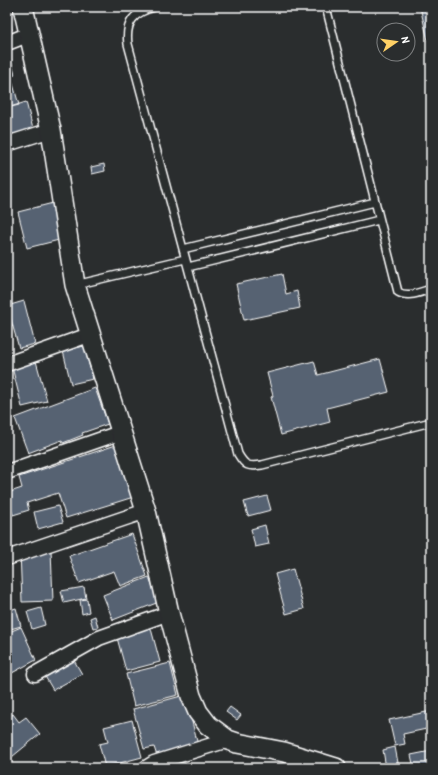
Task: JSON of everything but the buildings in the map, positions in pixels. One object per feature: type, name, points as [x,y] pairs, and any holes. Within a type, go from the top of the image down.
[{"type":"main road","points":[[23,7],[51,130],[75,286],[146,511],[169,613],[191,696],[198,712],[208,725],[228,740],[284,752],[336,768]]},
{"type":"street","points":[[7,43],[30,34]]},
{"type":"street","points":[[7,144],[51,130]]},
{"type":"street","points":[[7,364],[90,335]]},
{"type":"street","points":[[7,472],[122,432]]},
{"type":"street","points":[[7,558],[146,511]]},
{"type":"street","points":[[35,674],[99,638],[169,613]]},
{"type":"street","points":[[146,768],[154,763],[228,740]]},
{"type":"lane","points":[[155,7],[143,10],[132,19],[126,32],[128,44],[238,454],[244,462],[251,466],[262,465],[431,422]]},
{"type":"lane","points":[[326,7],[398,292],[403,296],[431,290]]},
{"type":"lane","points":[[183,248],[375,202]]},
{"type":"lane","points":[[188,267],[379,220]]},
{"type":"lane","points":[[75,286],[186,259]]}]
